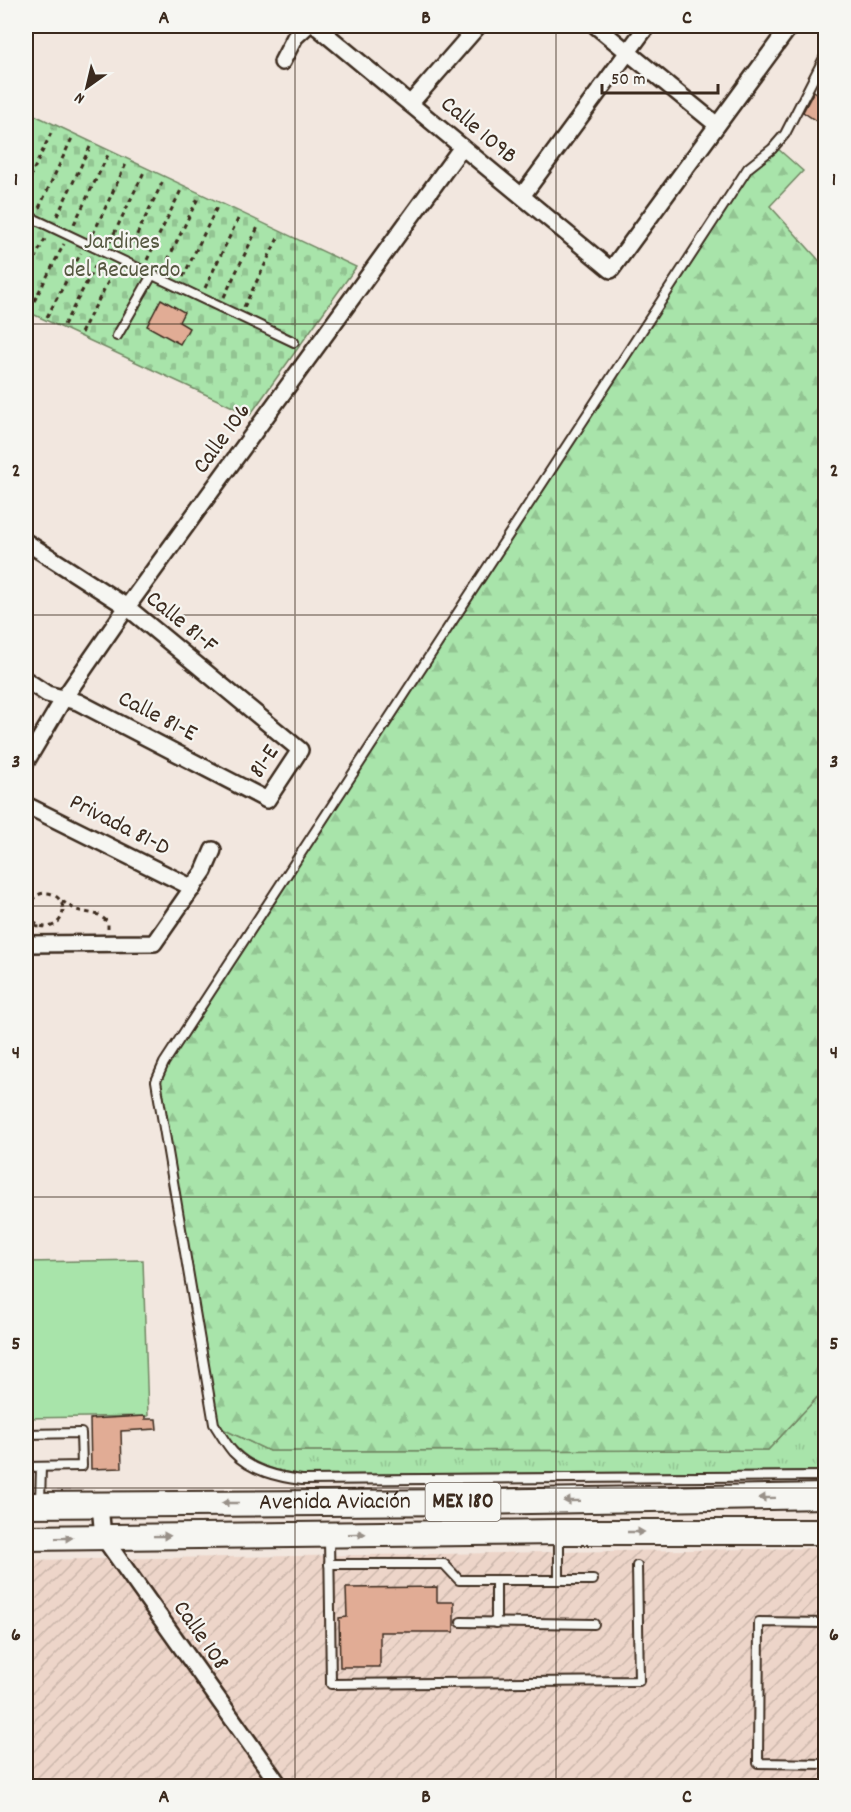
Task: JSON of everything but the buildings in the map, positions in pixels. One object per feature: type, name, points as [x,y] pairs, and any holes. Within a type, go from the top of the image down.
[{"type":"main road","name":"Avenida Aviación","points":[[33,1505],[825,1497]]},
{"type":"main road","name":"Avenida Aviación","points":[[26,1538],[559,1532],[825,1532]]},
{"type":"street","points":[[282,62],[295,37],[307,26]]},
{"type":"street","name":"Calle 109B","points":[[316,26],[611,270],[717,125]]},
{"type":"street","points":[[410,104],[478,26]]},
{"type":"street","points":[[596,26],[717,125],[790,26]]},
{"type":"street","points":[[522,196],[647,26]]},
{"type":"street","name":"Calle 106","points":[[26,762],[64,698],[127,607],[462,147]]},
{"type":"street","name":"Calle 81-F","points":[[26,542],[127,607],[300,750]]},
{"type":"street","name":"Calle 81-E","points":[[26,680],[47,694],[78,702],[267,800]]},
{"type":"street","name":"81-E","points":[[267,800],[300,750]]},
{"type":"street","name":"Privada 81-D","points":[[26,805],[193,888]]},
{"type":"street","points":[[26,944],[154,943],[204,871],[213,850]]},
{"type":"street","points":[[100,1505],[103,1537]]},
{"type":"street","name":"Calle 108","points":[[103,1537],[280,1786]]},
{"type":"lane","points":[[825,54],[785,134],[772,149],[748,168],[164,1063],[156,1082],[214,1424],[233,1452],[254,1467],[277,1477],[302,1480],[825,1476]]},
{"type":"lane","points":[[820,63],[825,70]]},
{"type":"lane","points":[[26,215],[294,342]]},
{"type":"lane","points":[[117,336],[152,275]]},
{"type":"lane","points":[[26,1434],[81,1433],[82,1466],[26,1467]]},
{"type":"lane","points":[[33,1505],[41,1467]]},
{"type":"lane","points":[[559,1532],[559,1580]]},
{"type":"lane","points":[[329,1535],[331,1684],[639,1681],[637,1566]]},
{"type":"lane","points":[[329,1564],[444,1564],[459,1580],[593,1580]]},
{"type":"lane","points":[[496,1580],[496,1623]]},
{"type":"lane","points":[[461,1622],[594,1624]]},
{"type":"lane","points":[[825,1623],[759,1622],[758,1763],[825,1764]]},
{"type":"path","points":[[26,129],[31,118]]},
{"type":"path","points":[[26,186],[53,129]]},
{"type":"path","points":[[39,208],[72,138]]},
{"type":"path","points":[[57,216],[90,147]]},
{"type":"path","points":[[74,225],[108,155]]},
{"type":"path","points":[[93,234],[126,164]]},
{"type":"path","points":[[111,242],[144,172]]},
{"type":"path","points":[[129,251],[163,181]]},
{"type":"path","points":[[147,260],[181,190]]},
{"type":"path","points":[[164,268],[198,198]]},
{"type":"path","points":[[183,278],[217,207]]},
{"type":"path","points":[[205,288],[239,217]]},
{"type":"path","points":[[224,297],[258,227]]},
{"type":"path","points":[[26,275],[46,236]]},
{"type":"path","points":[[244,307],[279,236]]},
{"type":"path","points":[[30,309],[64,244]]},
{"type":"path","points":[[47,317],[81,253]]},
{"type":"path","points":[[64,325],[98,261]]},
{"type":"path","points":[[81,333],[115,269]]},
{"type":"path","points":[[43,927],[33,921],[30,916],[31,903],[36,896],[46,892],[57,896],[76,910],[104,918],[108,922],[108,935]]},
{"type":"path","points":[[26,926],[54,925],[62,917],[61,900]]},
{"type":"path","points":[[26,901],[31,903]]},
{"type":"shaded area","points":[[825,1548],[825,1786],[26,1786],[26,1560]]},
{"type":"green space","name":"Jardines del Recuerdo","points":[[26,111],[356,267],[250,415],[26,311]]},
{"type":"green space","points":[[777,148],[803,171],[770,206],[826,268],[825,1389],[768,1450],[269,1451],[223,1429],[217,1423],[158,1081],[161,1072],[739,187],[751,171]]},
{"type":"green space","points":[[143,1260],[148,1416],[26,1418],[26,1262]]},
{"type":"green space","points":[[825,1389],[825,1471],[300,1475],[276,1470],[247,1457],[222,1431],[223,1429],[269,1451],[768,1450]]}]
